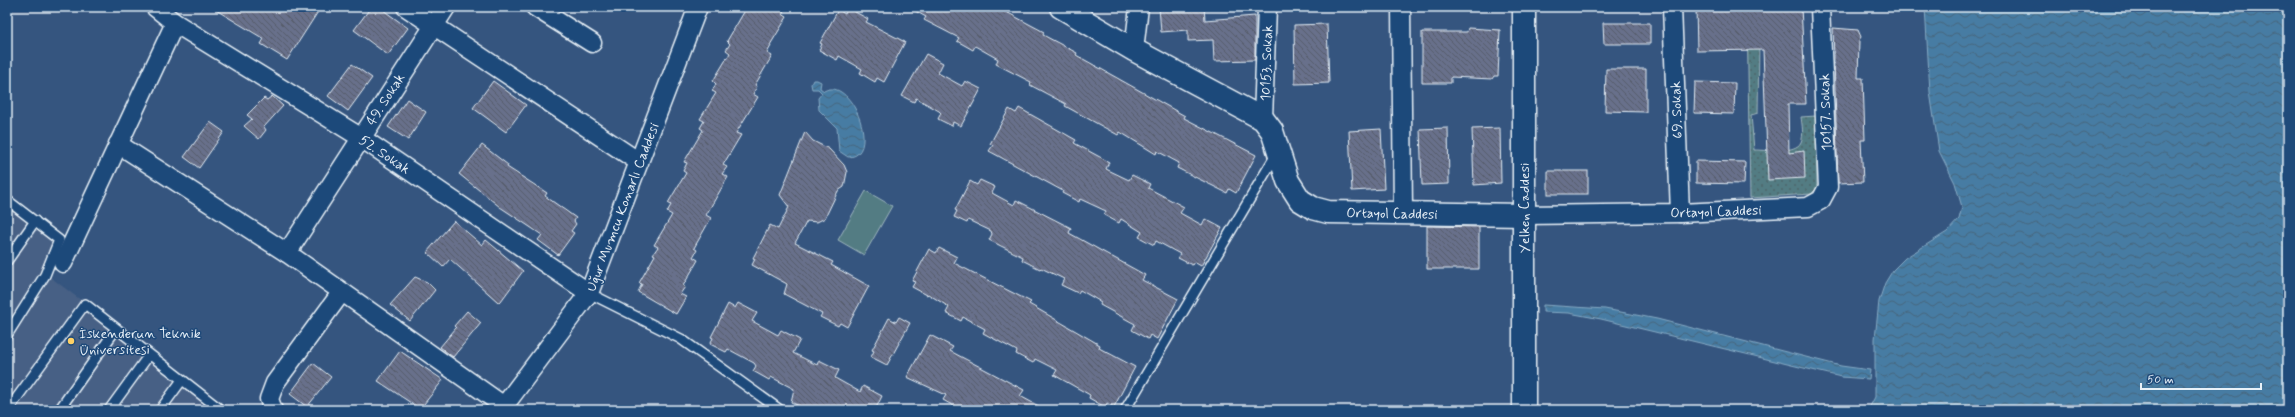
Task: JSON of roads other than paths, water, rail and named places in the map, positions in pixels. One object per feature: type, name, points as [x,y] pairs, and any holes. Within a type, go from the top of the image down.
[{"type":"street","name":"52. Sokak","points":[[154,7],[175,23],[360,137],[589,293]]},
{"type":"street","points":[[406,7],[434,24],[639,162]]},
{"type":"street","name":"49. Sokak","points":[[287,253],[360,137],[446,7]]},
{"type":"street","points":[[535,7],[592,43]]},
{"type":"street","name":"Uğur Mumcu Konarlı Caddesi","points":[[502,408],[589,293],[698,7]]},
{"type":"street","name":"Ortayol Caddesi","points":[[1061,7],[1134,50],[1263,119],[1272,131],[1280,149],[1288,181],[1300,200],[1313,208],[1328,212],[1524,215],[1680,213],[1808,207]]},
{"type":"street","points":[[1134,50],[1138,7]]},
{"type":"street","name":"10153. Sokak","points":[[1263,119],[1267,7]]},
{"type":"street","points":[[1401,7],[1403,213]]},
{"type":"street","name":"Yelken Caddesi","points":[[1524,7],[1524,410]]},
{"type":"street","name":"69. Sokak","points":[[1672,7],[1680,213]]},
{"type":"street","name":"10157. Sokak","points":[[1808,207],[1821,200],[1828,187],[1820,7]]},
{"type":"street","points":[[63,262],[175,23]]},
{"type":"street","points":[[118,144],[287,253],[502,408]]},
{"type":"street","points":[[273,410],[269,399],[275,383],[341,293]]},
{"type":"lane","points":[[1126,410],[1280,149]]},
{"type":"lane","points":[[7,200],[59,240],[45,275],[7,335]]},
{"type":"lane","points":[[7,261],[35,221]]},
{"type":"lane","points":[[589,293],[681,339],[780,410]]},
{"type":"lane","points":[[8,410],[85,304],[221,410]]},
{"type":"lane","points":[[59,410],[116,329]]},
{"type":"lane","points":[[109,410],[149,355]]},
{"type":"lane","points":[[160,410],[182,380]]},
{"type":"water","points":[[1925,7],[2288,7],[2288,410],[1868,410],[1875,397],[1875,339],[1879,301],[1885,283],[1893,270],[1905,258],[1947,232],[1959,219],[1962,207],[1955,183],[1939,151],[1930,92]]},
{"type":"water","points":[[813,80],[821,82],[820,88],[824,91],[834,89],[844,95],[853,105],[863,132],[863,144],[858,154],[848,157],[839,151],[837,128],[819,110],[818,98],[822,93],[818,89],[812,89],[811,84]]},
{"type":"water","points":[[1543,305],[1605,309],[1657,319],[1841,366],[1870,370],[1869,379],[1841,377],[1601,319],[1569,313],[1543,312]]},
{"type":"place","name":"İskenderun Teknik Üniversitesi","points":[[71,341]]}]
